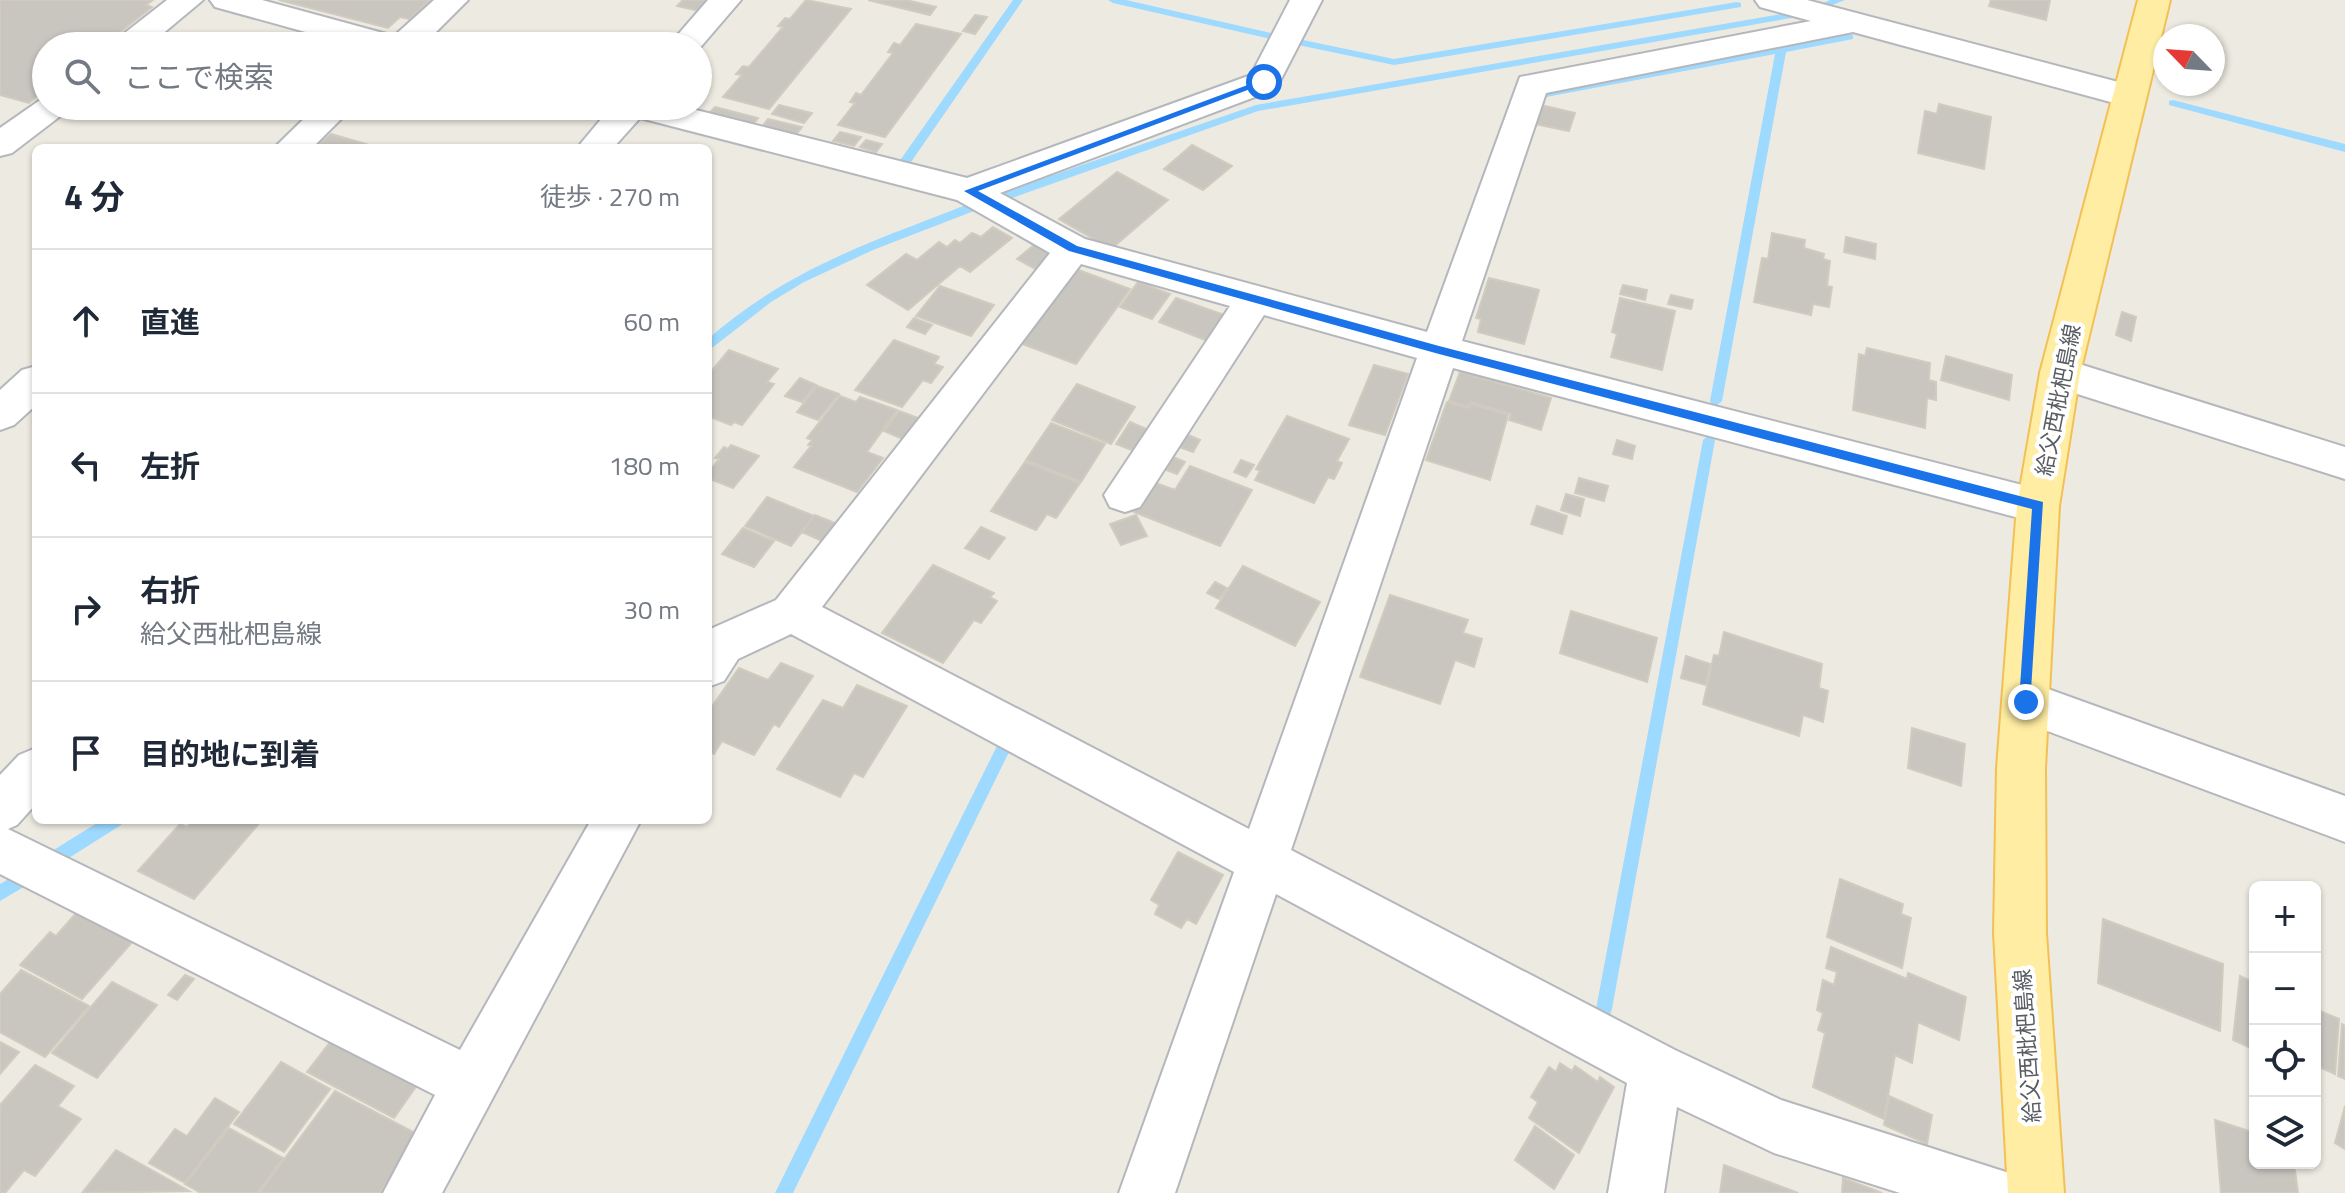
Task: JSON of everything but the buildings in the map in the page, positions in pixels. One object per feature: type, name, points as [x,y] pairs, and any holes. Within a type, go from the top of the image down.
[{"type":"main road","name":"給父西枇杷島線","points":[[2036,1193],[2020,933],[2021,768],[2038,506],[2060,373],[2154,0]]},
{"type":"street","points":[[146,32],[187,0]]},
{"type":"street","points":[[226,0],[342,32]]},
{"type":"street","points":[[418,32],[452,0]]},
{"type":"street","points":[[696,32],[725,0]]},
{"type":"street","points":[[969,191],[1264,82],[1306,0]]},
{"type":"street","points":[[1771,0],[2129,96]]},
{"type":"street","points":[[1147,1193],[1532,85],[1850,23]]},
{"type":"street","points":[[0,145],[33,120]]},
{"type":"street","points":[[295,144],[322,120]]},
{"type":"street","points":[[598,144],[621,120]]},
{"type":"street","points":[[689,120],[969,191],[1073,249],[1439,350],[2038,506]]},
{"type":"street","points":[[712,661],[722,645],[792,613],[1073,249]]},
{"type":"street","points":[[1125,495],[1255,299]]},
{"type":"street","points":[[2060,373],[2345,463]]},
{"type":"street","points":[[0,414],[32,385]]},
{"type":"street","points":[[792,613],[1656,1069],[1774,1125],[1989,1193]]},
{"type":"street","points":[[2026,702],[2345,819]]},
{"type":"street","points":[[0,809],[32,774]]},
{"type":"street","points":[[411,1193],[615,824]]},
{"type":"street","points":[[0,849],[471,1084]]},
{"type":"street","points":[[1636,1193],[1656,1069]]},
{"type":"waterway","points":[[905,162],[1018,0]]},
{"type":"waterway","points":[[1113,0],[1271,36]]},
{"type":"waterway","points":[[1822,6],[1840,0]]},
{"type":"waterway","points":[[1298,42],[1394,62],[1737,5]]},
{"type":"waterway","points":[[1008,195],[1256,108],[1793,15]]},
{"type":"waterway","points":[[1546,94],[1849,37]]},
{"type":"waterway","points":[[1716,401],[1781,52]]},
{"type":"waterway","points":[[2173,103],[2345,148]]},
{"type":"waterway","points":[[712,342],[736,321],[800,279],[869,247],[975,206]]},
{"type":"waterway","points":[[1604,1009],[1709,440]]},
{"type":"waterway","points":[[784,1193],[1002,751]]},
{"type":"waterway","points":[[58,856],[110,824]]},
{"type":"waterway","points":[[0,893],[21,880]]},
{"type":"route","points":[[1264,82],[969,191],[1073,249],[1439,350],[2038,506],[2026,702]]}]
